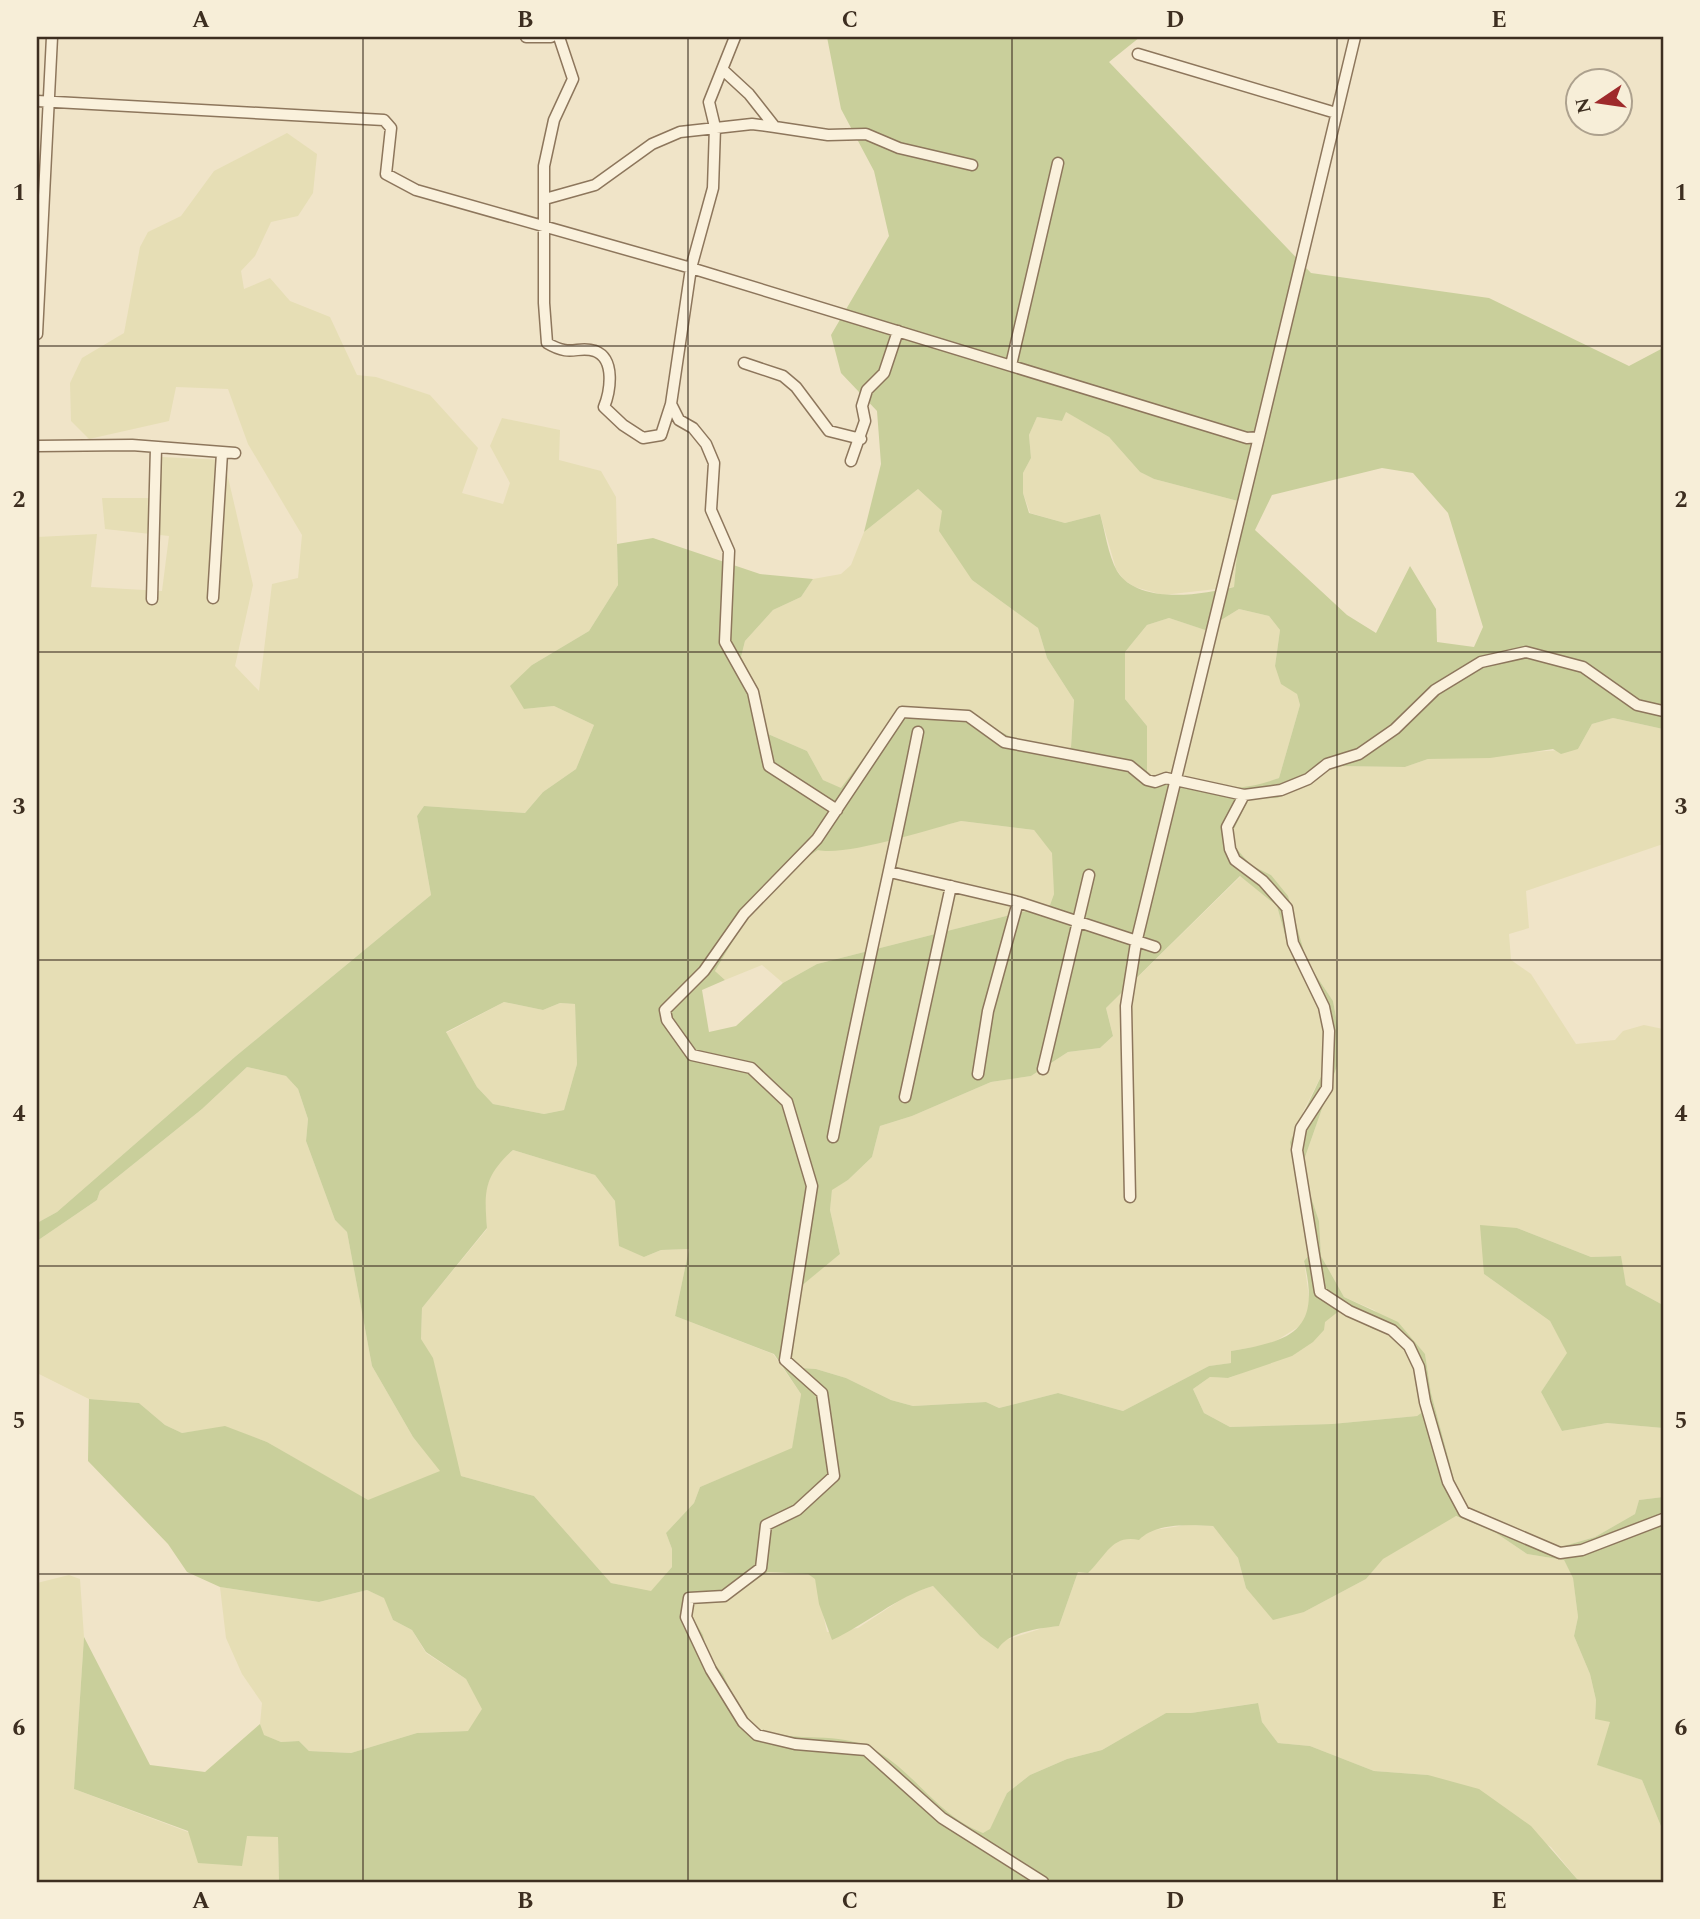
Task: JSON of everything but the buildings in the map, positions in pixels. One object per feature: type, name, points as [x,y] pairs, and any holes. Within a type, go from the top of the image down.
[{"type":"street","points":[[37,334],[43,101],[52,37]]},
{"type":"street","points":[[526,37],[551,37]]},
{"type":"street","points":[[559,37],[573,79],[554,120],[544,166],[544,303],[548,343],[563,352],[595,351],[604,358],[610,382],[604,407],[622,425],[643,438],[661,435],[671,404],[691,268],[713,188],[715,127],[709,102],[734,37]]},
{"type":"street","points":[[1130,1197],[1126,1006],[1136,943],[1355,37]]},
{"type":"street","points":[[1138,54],[1336,113]]},
{"type":"street","points":[[723,70],[749,94],[775,127]]},
{"type":"street","points":[[43,101],[384,120],[391,128],[384,167],[390,179],[416,190],[691,268],[1247,438],[1259,438]]},
{"type":"street","points":[[545,199],[595,185],[652,144],[681,132],[752,124],[828,135],[866,134],[899,148],[972,165]]},
{"type":"street","points":[[1011,365],[1058,163]]},
{"type":"street","points":[[852,461],[865,421],[862,406],[867,390],[884,373],[898,331]]},
{"type":"street","points":[[744,363],[783,376],[796,387],[829,431],[861,439]]},
{"type":"street","points":[[671,404],[679,420],[693,428],[706,443],[714,463],[711,510],[729,551],[725,642],[753,692],[769,766],[836,810]]},
{"type":"street","points":[[37,446],[132,445],[235,453]]},
{"type":"street","points":[[152,600],[156,448]]},
{"type":"street","points":[[213,598],[222,453]]},
{"type":"street","points":[[1043,1882],[942,1818],[866,1750],[794,1744],[757,1735],[743,1722],[711,1670],[686,1617],[689,1598],[724,1596],[761,1568],[766,1525],[797,1510],[834,1476],[822,1393],[785,1360],[812,1186],[787,1102],[751,1068],[692,1055],[667,1020],[665,1010],[704,971],[744,914],[817,838],[902,712],[968,716],[1004,742],[1130,766],[1147,780],[1155,782],[1166,778],[1244,795],[1281,790],[1308,779],[1327,764],[1359,754],[1395,729],[1435,690],[1481,662],[1526,652],[1583,667],[1637,705],[1663,711]]},
{"type":"street","points":[[833,1137],[866,966],[891,872],[918,732]]},
{"type":"street","points":[[1244,795],[1227,827],[1230,849],[1235,860],[1264,881],[1287,908],[1293,943],[1324,1007],[1329,1031],[1327,1088],[1301,1128],[1297,1150],[1320,1292],[1349,1311],[1392,1330],[1409,1346],[1419,1367],[1424,1402],[1448,1482],[1464,1512],[1560,1553],[1582,1550],[1663,1519]]},
{"type":"street","points":[[891,872],[1018,902],[1136,943],[1155,947]]},
{"type":"street","points":[[1043,1069],[1089,875]]},
{"type":"street","points":[[905,1097],[951,886]]},
{"type":"street","points":[[978,1074],[988,1011],[1018,902]]},
{"type":"shaded area","points":[[287,133],[317,154],[313,193],[298,216],[271,222],[255,256],[241,271],[244,289],[270,278],[290,301],[330,317],[357,375],[376,377],[430,395],[478,448],[462,493],[503,504],[510,483],[490,446],[502,418],[560,430],[559,460],[601,471],[616,497],[618,585],[589,631],[532,665],[524,709],[554,706],[594,725],[576,769],[543,792],[525,813],[424,806],[417,816],[431,895],[236,1056],[57,1212],[37,1223],[37,537],[97,534],[91,587],[162,591],[169,536],[105,529],[102,498],[151,498],[162,457],[224,460],[253,585],[235,666],[259,691],[272,584],[298,578],[302,535],[248,444],[228,389],[176,387],[169,421],[89,439],[71,421],[70,383],[82,358],[124,333],[140,247],[148,232],[181,216],[214,171]]},
{"type":"shaded area","points":[[1065,411],[1109,437],[1140,472],[1154,479],[1238,501],[1241,509],[1234,587],[1163,595],[1135,587],[1124,580],[1116,569],[1100,514],[1065,523],[1030,513],[1023,493],[1023,473],[1031,458],[1029,435],[1037,417],[1062,421]]},
{"type":"shaded area","points":[[918,489],[942,511],[972,580],[1038,628],[1047,658],[1074,700],[1071,747],[1068,749],[1015,739],[978,719],[860,767],[841,789],[823,780],[807,751],[768,734],[741,657],[745,641],[773,610],[801,597],[813,579],[841,574],[851,565],[864,532]]},
{"type":"shaded area","points":[[1239,609],[1269,616],[1280,630],[1275,666],[1297,694],[1300,705],[1279,778],[1253,788],[1213,787],[1153,777],[1147,771],[1147,726],[1125,699],[1125,652],[1147,625],[1169,618],[1205,630]]},
{"type":"shaded area","points":[[1613,718],[1663,729],[1663,844],[1526,891],[1529,928],[1509,934],[1511,960],[1531,974],[1576,1044],[1615,1040],[1623,1031],[1644,1025],[1663,1029],[1663,1305],[1626,1285],[1620,1256],[1591,1257],[1517,1228],[1484,1274],[1550,1321],[1568,1353],[1541,1392],[1562,1431],[1607,1423],[1663,1428],[1663,1497],[1639,1500],[1635,1514],[1595,1537],[1557,1548],[1471,1511],[1459,1498],[1431,1393],[1425,1354],[1374,1310],[1344,1297],[1321,1256],[1319,1221],[1309,1191],[1304,1160],[1337,1066],[1338,1028],[1333,1001],[1307,962],[1271,875],[1251,865],[1234,846],[1234,829],[1249,799],[1278,798],[1333,766],[1405,767],[1428,759],[1578,749],[1592,724]]},
{"type":"shaded area","points":[[961,821],[1034,830],[1053,853],[1054,894],[1050,905],[817,964],[783,983],[762,965],[725,980],[715,971],[746,919],[800,862],[818,850],[849,849]]},
{"type":"shaded area","points":[[1241,876],[1277,906],[1288,946],[1322,1009],[1324,1070],[1303,1112],[1296,1188],[1310,1254],[1304,1261],[1310,1305],[1303,1324],[1271,1344],[1231,1351],[1232,1363],[1209,1366],[1123,1411],[1058,1393],[999,1408],[986,1402],[913,1406],[891,1400],[846,1378],[816,1369],[801,1368],[792,1358],[800,1286],[840,1254],[830,1210],[832,1189],[848,1180],[872,1157],[880,1126],[912,1116],[991,1082],[1031,1076],[1068,1052],[1100,1048],[1113,1036],[1106,1008]]},
{"type":"shaded area","points":[[504,1002],[543,1010],[560,1003],[575,1004],[577,1064],[564,1110],[544,1114],[493,1104],[477,1087],[446,1033]]},
{"type":"shaded area","points":[[247,1067],[286,1076],[298,1089],[308,1119],[306,1141],[335,1220],[347,1232],[372,1366],[413,1437],[441,1471],[368,1501],[267,1442],[225,1427],[182,1433],[165,1425],[139,1403],[89,1399],[37,1373],[37,1241],[97,1200],[100,1191],[202,1109]]},
{"type":"shaded area","points":[[513,1150],[595,1175],[615,1201],[644,1257],[661,1250],[689,1249],[675,1316],[773,1354],[801,1394],[792,1449],[700,1487],[694,1503],[666,1533],[672,1549],[672,1567],[651,1592],[611,1583],[534,1496],[461,1476],[421,1339],[422,1308],[487,1229],[484,1194],[494,1167]]},
{"type":"shaded area","points":[[1339,1311],[1373,1329],[1395,1336],[1413,1359],[1424,1411],[1417,1416],[1332,1424],[1230,1427],[1204,1413],[1193,1389],[1210,1377],[1229,1378],[1259,1366]]},
{"type":"shaded area","points":[[1455,1516],[1496,1533],[1527,1554],[1564,1560],[1573,1577],[1578,1617],[1574,1636],[1590,1674],[1596,1700],[1595,1718],[1611,1722],[1598,1765],[1642,1780],[1663,1831],[1663,1875],[1660,1882],[1585,1882],[1577,1879],[1551,1847],[1428,1775],[1374,1771],[1310,1746],[1278,1743],[1262,1722],[1257,1703],[1191,1713],[1166,1713],[1102,1750],[1067,1759],[1030,1775],[1007,1793],[990,1830],[983,1833],[968,1827],[930,1800],[904,1773],[873,1749],[852,1741],[793,1738],[754,1728],[708,1656],[691,1615],[693,1604],[719,1602],[768,1572],[808,1574],[815,1578],[827,1632],[858,1628],[911,1593],[933,1586],[980,1636],[1003,1641],[1046,1627],[1059,1626],[1078,1572],[1089,1572],[1112,1543],[1148,1531],[1186,1525],[1213,1526],[1238,1558],[1246,1588],[1304,1612],[1366,1579],[1382,1559]]},
{"type":"shaded area","points":[[69,1575],[80,1579],[84,1637],[74,1789],[188,1832],[278,1836],[279,1882],[37,1882],[37,1583]]},
{"type":"shaded area","points":[[220,1587],[319,1602],[367,1590],[385,1598],[393,1620],[412,1630],[426,1653],[466,1679],[483,1709],[469,1731],[417,1733],[351,1753],[309,1751],[299,1741],[281,1742],[263,1735],[260,1724],[262,1703],[242,1674],[226,1638]]},
{"type":"green space","points":[[827,37],[1140,37],[1109,62],[1311,273],[1489,298],[1629,366],[1663,348],[1663,729],[1613,718],[1592,724],[1578,749],[1561,754],[1553,749],[1490,758],[1428,759],[1405,767],[1333,766],[1278,798],[1249,799],[1234,829],[1234,846],[1251,865],[1271,875],[1288,896],[1307,962],[1333,1001],[1338,1028],[1337,1066],[1304,1160],[1309,1191],[1319,1221],[1321,1256],[1344,1297],[1398,1322],[1425,1354],[1431,1393],[1459,1498],[1471,1511],[1557,1548],[1595,1537],[1635,1514],[1639,1500],[1663,1497],[1663,1831],[1642,1780],[1597,1765],[1610,1722],[1595,1719],[1596,1700],[1590,1674],[1574,1636],[1578,1617],[1573,1578],[1564,1560],[1527,1554],[1496,1533],[1456,1516],[1383,1559],[1366,1579],[1304,1612],[1273,1620],[1246,1588],[1238,1558],[1213,1526],[1164,1527],[1139,1540],[1122,1540],[1116,1543],[1088,1573],[1078,1572],[1059,1626],[1017,1635],[998,1649],[980,1636],[933,1586],[907,1597],[832,1640],[819,1604],[815,1579],[808,1574],[768,1572],[719,1602],[693,1604],[691,1615],[703,1635],[708,1656],[723,1674],[733,1696],[754,1728],[768,1733],[843,1740],[871,1748],[899,1767],[951,1815],[983,1833],[990,1829],[1007,1793],[1030,1775],[1067,1759],[1102,1750],[1166,1713],[1191,1713],[1258,1703],[1262,1722],[1278,1743],[1310,1746],[1374,1771],[1428,1775],[1479,1789],[1531,1826],[1577,1879],[1585,1882],[279,1882],[278,1837],[247,1836],[242,1866],[198,1863],[188,1831],[74,1789],[84,1637],[150,1765],[205,1772],[260,1724],[264,1735],[281,1742],[299,1741],[309,1751],[351,1753],[417,1733],[468,1731],[482,1709],[466,1679],[426,1652],[412,1630],[393,1620],[384,1598],[367,1590],[319,1602],[220,1587],[187,1572],[168,1544],[88,1461],[89,1399],[139,1403],[165,1425],[182,1433],[225,1426],[267,1442],[368,1500],[440,1471],[413,1437],[372,1366],[347,1232],[335,1220],[306,1141],[308,1119],[298,1089],[286,1076],[247,1067],[202,1109],[100,1191],[97,1200],[37,1241],[37,1223],[57,1212],[236,1056],[431,895],[417,816],[424,806],[525,813],[543,792],[576,769],[594,725],[554,706],[524,709],[510,686],[532,665],[589,631],[618,585],[617,544],[653,538],[760,574],[813,579],[801,597],[773,610],[745,641],[741,657],[758,689],[768,734],[807,751],[823,780],[841,788],[903,706],[961,711],[1015,739],[1068,749],[1071,747],[1074,700],[1047,658],[1038,628],[972,580],[939,531],[942,511],[918,489],[864,532],[881,464],[877,411],[841,373],[831,335],[889,236],[874,171],[841,109]],"holes":[[[1066,412],[1109,437],[1140,472],[1154,479],[1238,501],[1241,509],[1234,587],[1205,593],[1171,595],[1140,589],[1127,582],[1117,571],[1100,514],[1065,523],[1029,513],[1023,493],[1023,473],[1031,458],[1029,435],[1037,417],[1062,421]],[[1382,468],[1413,473],[1448,513],[1483,627],[1474,647],[1437,642],[1436,609],[1410,566],[1376,633],[1347,615],[1255,530],[1272,495]],[[1239,609],[1269,616],[1280,630],[1275,666],[1281,684],[1297,694],[1300,705],[1279,778],[1230,788],[1176,778],[1153,777],[1147,771],[1147,726],[1125,699],[1125,652],[1147,625],[1169,618],[1205,630]],[[961,821],[1034,830],[1052,853],[1054,894],[1050,905],[817,964],[783,983],[736,1026],[709,1032],[702,990],[725,980],[715,971],[746,919],[800,862],[818,850],[847,850]],[[1240,876],[1277,906],[1288,946],[1322,1009],[1324,1070],[1290,1142],[1310,1254],[1304,1261],[1308,1303],[1305,1317],[1297,1328],[1271,1342],[1231,1351],[1231,1363],[1209,1366],[1123,1411],[1058,1393],[999,1408],[986,1402],[913,1406],[891,1400],[846,1378],[816,1369],[801,1368],[792,1358],[800,1287],[840,1254],[830,1210],[832,1190],[848,1180],[872,1157],[880,1126],[912,1116],[991,1082],[1031,1076],[1068,1052],[1100,1048],[1113,1036],[1106,1008]],[[504,1002],[543,1010],[560,1003],[575,1004],[577,1064],[564,1110],[544,1114],[493,1104],[477,1087],[446,1032]],[[513,1150],[595,1175],[615,1201],[619,1246],[644,1257],[661,1250],[689,1249],[675,1316],[774,1354],[801,1394],[792,1448],[700,1487],[694,1503],[666,1533],[672,1549],[672,1567],[651,1591],[611,1583],[534,1496],[461,1476],[433,1358],[421,1339],[422,1308],[487,1228],[486,1194],[496,1168]],[[1339,1311],[1373,1329],[1395,1336],[1413,1359],[1424,1411],[1417,1416],[1332,1424],[1230,1427],[1204,1413],[1193,1389],[1210,1377],[1228,1378],[1292,1356],[1313,1342],[1324,1330],[1325,1322]]]},
{"type":"green space","points":[[1480,1225],[1517,1228],[1591,1257],[1621,1256],[1626,1285],[1663,1305],[1663,1428],[1607,1423],[1562,1431],[1541,1392],[1567,1353],[1550,1321],[1484,1274]]}]
